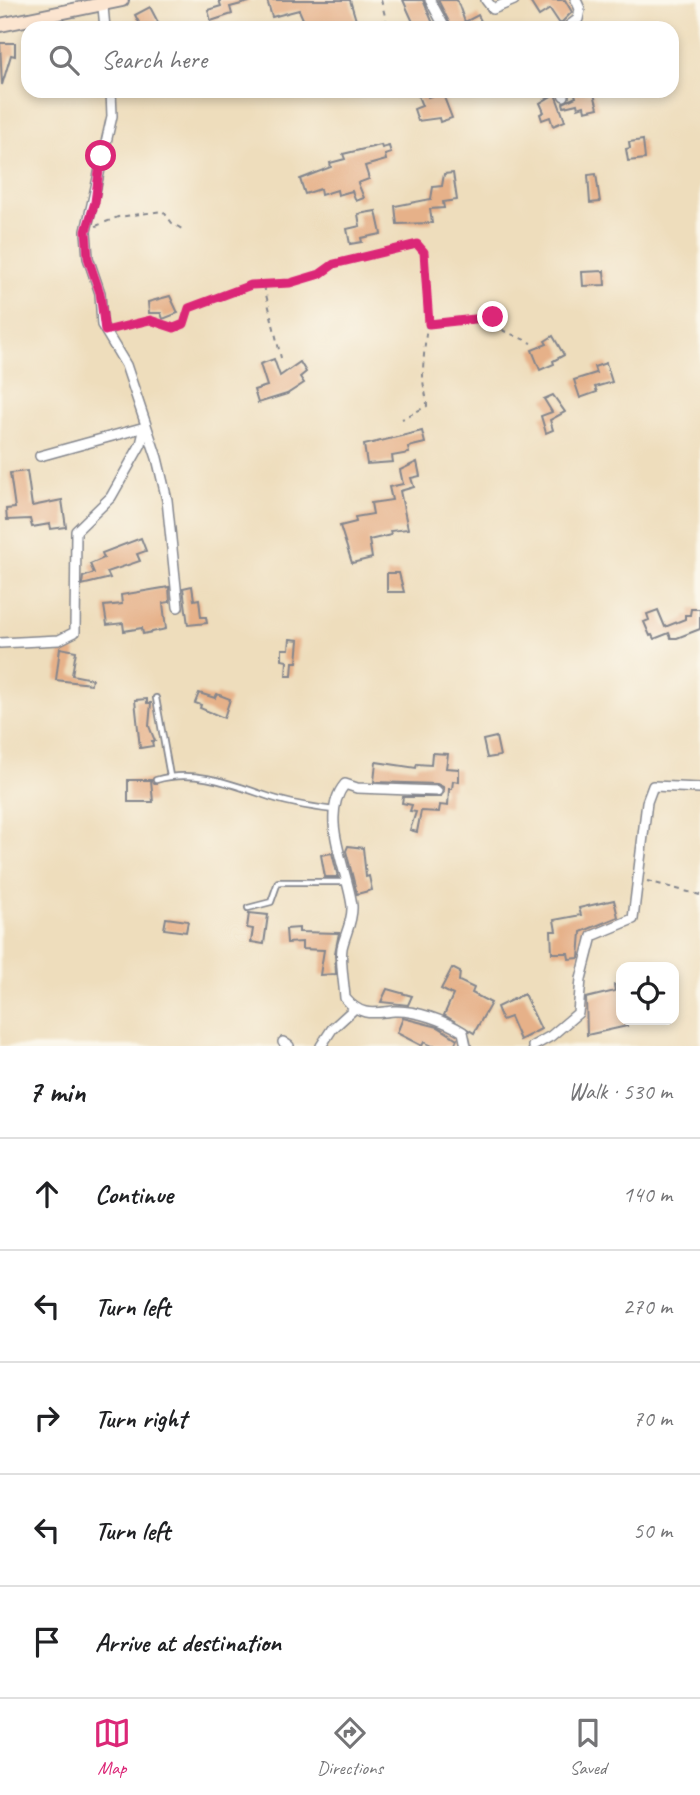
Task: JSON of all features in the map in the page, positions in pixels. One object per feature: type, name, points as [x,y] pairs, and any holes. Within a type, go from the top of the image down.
[{"type":"street","points":[[0,25],[122,0]]},
{"type":"street","points":[[430,0],[441,21]]},
{"type":"street","points":[[486,0],[493,9],[514,0]]},
{"type":"street","points":[[575,21],[580,9],[576,0]]},
{"type":"street","points":[[99,5],[103,7],[104,21]]},
{"type":"street","points":[[111,98],[112,116],[86,231],[88,258],[100,293],[105,331],[127,365],[167,500],[178,607]]},
{"type":"street","points":[[40,456],[145,427]]},
{"type":"street","points":[[0,643],[59,640],[75,632],[76,531],[111,497],[141,444],[145,427]]},
{"type":"street","points":[[437,791],[358,788],[345,784],[335,811],[335,827],[352,908],[342,949],[345,998],[355,1008],[373,1015],[394,1011],[429,1017],[463,1032],[466,1046]]},
{"type":"street","points":[[533,1046],[551,1036],[578,1013],[580,979],[592,936],[633,919],[648,802],[653,786],[700,788]]},
{"type":"street","points":[[321,1046],[332,1029],[355,1008]]},
{"type":"lane","points":[[156,698],[170,776]]},
{"type":"lane","points":[[156,780],[170,776],[226,781],[285,801],[335,811]]},
{"type":"lane","points":[[248,908],[271,902],[278,882],[347,882]]},
{"type":"path","points":[[382,0],[386,21]]},
{"type":"path","points":[[86,231],[118,217],[158,211],[165,211],[172,223],[182,229]]},
{"type":"path","points":[[105,331],[150,320],[174,328],[184,324],[189,308],[251,285],[290,283],[320,274],[334,264],[417,244],[424,252],[429,324],[423,381],[428,405],[402,419]]},
{"type":"path","points":[[264,285],[281,358]]},
{"type":"path","points":[[429,324],[468,321],[489,315],[504,331],[532,343]]},
{"type":"path","points":[[640,880],[700,895]]},
{"type":"building","points":[[219,0],[249,2],[230,7],[232,14],[211,21],[208,10],[221,6]]},
{"type":"building","points":[[267,0],[350,0],[356,21],[304,21],[299,10],[272,17]]},
{"type":"building","points":[[403,0],[423,0],[432,21],[413,21]]},
{"type":"building","points":[[438,0],[457,0],[465,21],[448,21]]},
{"type":"building","points":[[529,0],[565,0],[572,12],[563,21],[558,21],[550,9],[539,16]]},
{"type":"building","points":[[150,7],[157,21],[138,21],[135,15]]},
{"type":"building","points":[[478,15],[481,21],[467,21]]},
{"type":"building","points":[[0,43],[15,43],[15,56],[11,55],[2,85]]},
{"type":"building","points":[[419,98],[444,98],[452,118],[440,122],[439,118],[418,121],[414,109],[422,106]]},
{"type":"building","points":[[548,98],[556,98],[565,121],[553,126],[550,117],[542,120],[540,114],[544,112],[540,103]]},
{"type":"building","points":[[574,98],[595,98],[598,108],[585,111],[584,106],[578,108],[577,104],[564,107],[563,103]]},
{"type":"building","points":[[643,140],[645,159],[628,161],[626,149],[630,148],[629,142]]},
{"type":"building","points":[[381,145],[382,148],[389,146],[391,153],[385,155],[386,160],[365,166],[369,179],[358,183],[364,198],[356,201],[352,191],[338,195],[337,190],[321,195],[320,189],[305,194],[300,179],[331,167],[330,163],[345,159],[343,154]]},
{"type":"building","points":[[453,173],[457,200],[443,202],[444,208],[430,209],[432,223],[397,224],[395,206],[431,199],[433,187],[442,186],[444,174]]},
{"type":"building","points":[[596,174],[600,202],[590,203],[588,175]]},
{"type":"building","points":[[376,211],[381,234],[361,238],[362,242],[350,244],[347,229],[360,226],[358,214]]},
{"type":"building","points":[[604,271],[605,285],[583,286],[582,272]]},
{"type":"building","points":[[170,296],[178,313],[163,319],[161,313],[149,313],[148,302]]},
{"type":"building","points":[[553,336],[564,355],[553,361],[554,364],[540,370],[532,350],[547,344],[545,341]]},
{"type":"building","points":[[274,359],[280,376],[300,362],[306,372],[300,377],[304,383],[287,394],[258,403],[254,390],[267,386],[260,364]]},
{"type":"building","points":[[606,363],[612,382],[595,387],[597,392],[580,398],[574,380],[596,373],[594,367]]},
{"type":"building","points":[[553,395],[565,412],[550,420],[553,430],[546,433],[541,416],[552,412],[544,399]]},
{"type":"building","points":[[422,431],[425,443],[408,447],[409,453],[392,456],[393,462],[367,464],[364,445]]},
{"type":"building","points":[[417,462],[420,476],[411,478],[414,487],[400,491],[408,529],[390,531],[391,535],[369,540],[372,558],[352,563],[340,526],[356,522],[355,517],[373,514],[371,503],[392,500],[389,487],[403,484],[400,470]]},
{"type":"building","points":[[27,471],[32,506],[62,500],[66,527],[51,529],[50,524],[32,527],[30,519],[7,520],[6,509],[15,508],[10,473]]},
{"type":"building","points":[[141,538],[146,551],[137,554],[140,561],[107,572],[110,578],[82,585],[83,577],[94,573],[90,564],[104,558],[102,553]]},
{"type":"building","points":[[387,573],[399,573],[404,592],[387,592]]},
{"type":"building","points":[[192,586],[194,600],[199,599],[201,617],[206,617],[207,623],[188,625],[183,588]]},
{"type":"building","points":[[169,587],[170,602],[163,603],[166,629],[143,634],[142,628],[124,631],[123,623],[107,625],[104,606],[122,604],[121,595]]},
{"type":"building","points":[[691,609],[700,609],[700,629],[677,638],[671,638],[669,633],[654,639],[650,636],[644,622],[649,620],[647,614],[658,610],[665,627],[685,619],[685,615],[690,615]]},
{"type":"building","points":[[290,639],[299,640],[297,662],[293,662],[292,676],[286,676],[287,661],[282,660],[282,649],[289,649]]},
{"type":"building","points":[[60,648],[76,651],[72,675],[92,679],[91,684],[56,680]]},
{"type":"building","points":[[199,693],[215,698],[217,694],[230,699],[224,718],[200,708],[201,705],[195,703]]},
{"type":"building","points":[[147,699],[147,703],[151,703],[149,726],[155,741],[152,741],[153,746],[140,748],[135,700]]},
{"type":"building","points":[[496,737],[500,756],[487,758],[483,740]]},
{"type":"building","points":[[432,753],[448,754],[446,768],[459,769],[459,782],[453,781],[452,789],[449,789],[448,806],[440,805],[439,812],[421,811],[417,832],[410,830],[416,812],[410,811],[412,805],[402,803],[403,797],[440,797],[444,792],[443,787],[437,784],[374,782],[376,762],[416,768],[417,764],[431,765]]},
{"type":"building","points":[[128,780],[151,780],[153,802],[128,802]]},
{"type":"building","points":[[348,846],[363,848],[366,877],[369,876],[372,890],[357,894],[346,851]]},
{"type":"building","points":[[332,853],[338,877],[325,877],[321,855]]},
{"type":"building","points":[[614,900],[618,917],[581,932],[579,958],[569,959],[568,953],[552,953],[551,931],[556,931],[554,920],[581,915],[579,908]]},
{"type":"building","points":[[249,913],[268,915],[264,944],[251,942],[253,929],[247,928]]},
{"type":"building","points":[[166,918],[188,921],[186,932],[164,929]]},
{"type":"building","points":[[299,928],[299,932],[339,933],[335,953],[336,974],[320,975],[324,950],[302,949],[302,942],[287,943],[286,929]]},
{"type":"building","points":[[452,968],[460,972],[459,981],[474,988],[472,993],[491,1003],[474,1033],[444,1015],[453,995],[441,989]]},
{"type":"building","points":[[616,984],[616,1025],[627,1026],[587,1035],[586,998],[615,991]]},
{"type":"building","points":[[387,989],[412,996],[408,1005],[381,1002]]},
{"type":"building","points":[[524,994],[541,1029],[520,1040],[510,1017],[502,1020],[497,1007]]},
{"type":"building","points":[[403,1018],[438,1027],[457,1039],[454,1046],[432,1046],[424,1042],[422,1046],[397,1033]]},
{"type":"route","points":[[101,156],[95,202],[86,231],[88,258],[100,293],[102,325],[105,331],[135,326],[150,320],[174,328],[185,323],[184,314],[189,308],[251,285],[290,283],[320,274],[334,264],[417,244],[424,252],[429,324],[468,321],[489,315],[493,317]]}]
